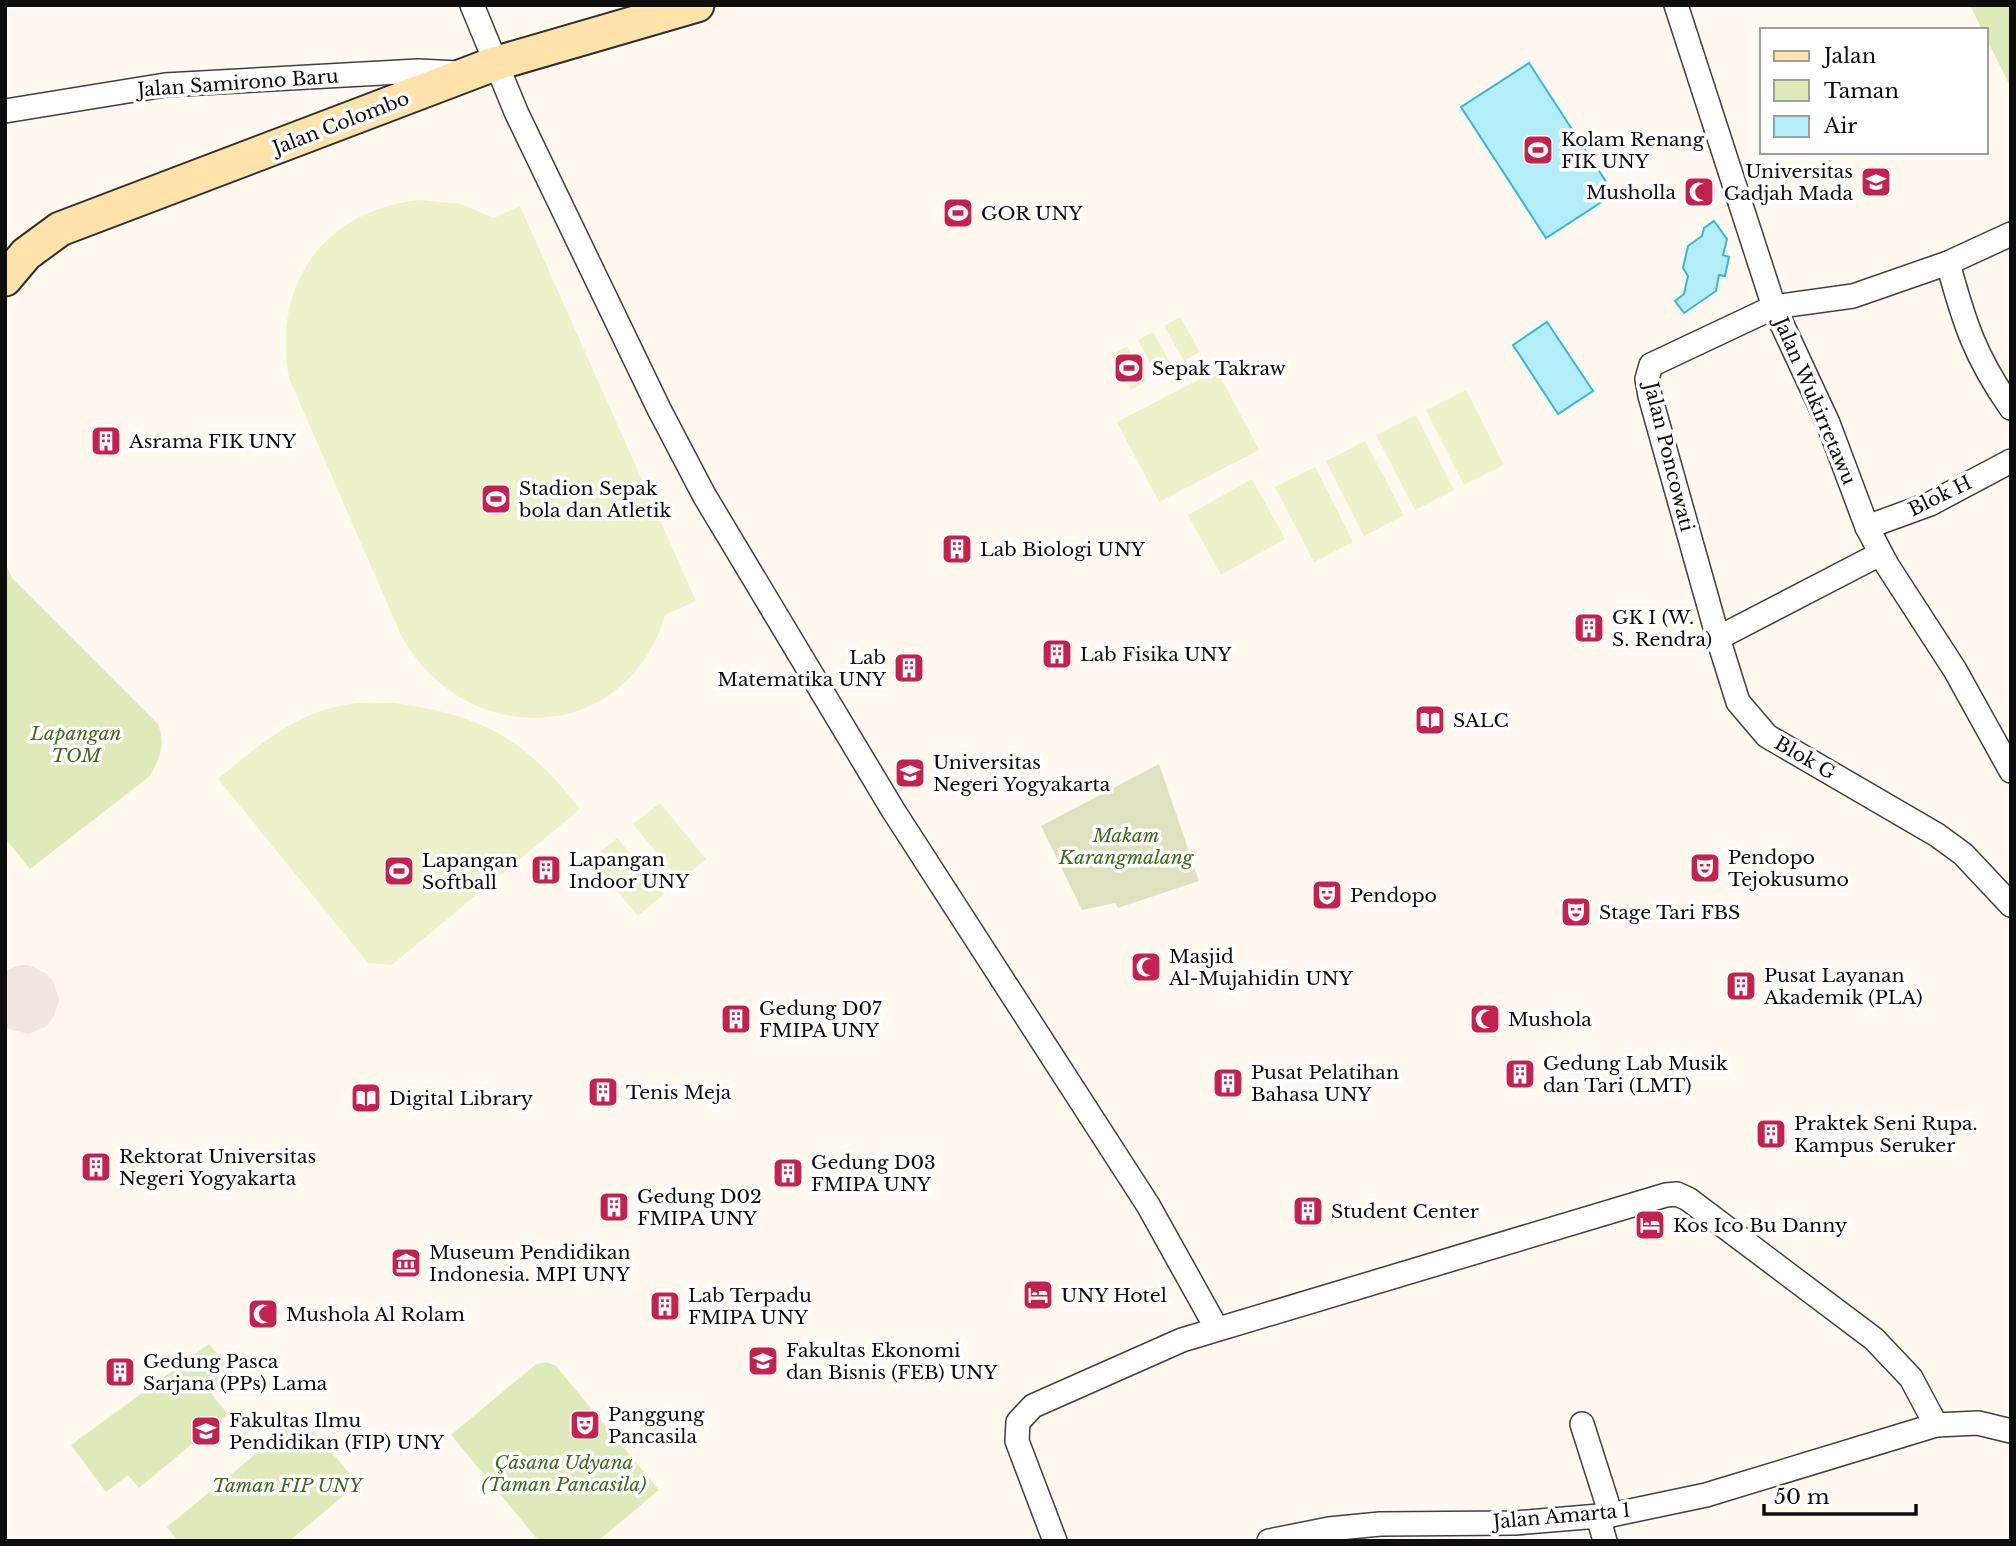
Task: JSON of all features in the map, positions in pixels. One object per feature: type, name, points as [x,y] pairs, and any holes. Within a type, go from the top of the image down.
[{"type":"main road","name":"Jalan Colombo","points":[[5,279],[26,254],[60,229],[483,69],[697,5]]},
{"type":"street","points":[[472,5],[483,69],[704,495],[893,810],[1149,1205],[1217,1329]]},
{"type":"street","name":"Jalan Wukirretawu","points":[[1676,5],[1774,307],[1828,422],[1867,527],[1880,554],[1955,670],[2011,771]]},
{"type":"street","name":"Jalan Samirono Baru","points":[[5,111],[165,85],[483,69]]},
{"type":"street","name":"Jalan Poncowati","points":[[1718,638],[1650,396],[1648,372],[1651,365],[1774,307],[1853,296],[1948,263],[2011,234]]},
{"type":"street","points":[[1948,263],[1965,327],[1990,376],[2011,408]]},
{"type":"street","name":"Blok H","points":[[1867,527],[1930,504],[2011,461]]},
{"type":"street","points":[[1718,638],[1880,554]]},
{"type":"street","name":"Blok G","points":[[1718,638],[1738,702],[1767,736],[1937,835],[1963,854],[2011,905]]},
{"type":"street","points":[[1055,1541],[1017,1441],[1018,1422],[1033,1406],[1182,1340],[1677,1194],[1874,1339],[1911,1378],[1936,1425]]},
{"type":"street","name":"Jalan Amarta 1","points":[[1269,1541],[1329,1529],[1380,1524],[1515,1523],[1604,1516],[1706,1494],[1936,1425],[1978,1423],[2011,1432]]},
{"type":"street","points":[[1582,1424],[1604,1516],[1605,1541]]},
{"type":"green space","points":[[1970,5],[2011,5],[2011,88],[1988,42],[1988,28],[1981,28]]},
{"type":"green space","name":"Stadion Sepak bola dan Atletik","points":[[419,200],[461,204],[494,218],[520,206],[696,601],[665,615],[645,658],[617,689],[582,709],[543,718],[503,714],[464,700],[429,673],[401,635],[289,378],[286,344],[289,312],[298,283],[312,258],[332,236],[356,219],[385,207]]},
{"type":"green space","name":"Sepak Takraw","points":[[1180,317],[1200,352],[1184,361],[1164,326]]},
{"type":"green space","name":"Sepak Takraw","points":[[1153,332],[1173,367],[1157,376],[1138,340]]},
{"type":"green space","name":"Sepak Takraw","points":[[1127,346],[1147,381],[1131,390],[1111,355]]},
{"type":"green space","points":[[1217,370],[1259,450],[1159,502],[1117,422]]},
{"type":"green space","points":[[1466,390],[1504,465],[1464,485],[1426,410]]},
{"type":"green space","points":[[1416,415],[1454,490],[1415,510],[1376,435]]},
{"type":"green space","points":[[1365,441],[1404,515],[1364,536],[1326,461]]},
{"type":"green space","points":[[1315,467],[1353,542],[1314,562],[1275,487]]},
{"type":"green space","points":[[1252,479],[1285,539],[1221,575],[1188,515]]},
{"type":"green space","name":"Lapangan TOM","points":[[5,563],[12,578],[158,724],[162,738],[159,757],[150,776],[30,869],[5,838]]},
{"type":"green space","name":"Lapangan Softball","points":[[394,703],[453,715],[499,734],[540,764],[580,809],[392,965],[368,963],[218,779],[279,732],[313,714],[350,704]]},
{"type":"green space","name":"Makam Karangmalang","points":[[1159,764],[1199,881],[1118,908],[1115,903],[1082,910],[1041,826]]},
{"type":"green space","points":[[660,803],[706,859],[680,881],[633,824]]},
{"type":"green space","points":[[617,838],[664,894],[638,916],[591,860]]},
{"type":"green space","name":"Taman FIP UNY","points":[[209,1344],[235,1376],[212,1395],[228,1414],[139,1488],[128,1475],[106,1492],[71,1445]]},
{"type":"green space","name":"Çāsana Udyana (Taman Pancasila)","points":[[546,1362],[556,1366],[659,1490],[598,1541],[539,1541],[451,1435],[535,1365]]},
{"type":"green space","name":"Taman FIP UNY","points":[[291,1425],[303,1439],[314,1431],[358,1484],[289,1541],[178,1541],[167,1527]]},
{"type":"shaded area","points":[[20,965],[29,965],[47,974],[53,981],[59,1000],[47,1026],[29,1034],[5,1028],[5,971]]},
{"type":"water","name":"Kolam Renang FIK UNY","points":[[1529,63],[1614,194],[1546,238],[1461,107]]},
{"type":"water","points":[[1714,221],[1727,239],[1723,255],[1729,257],[1725,276],[1719,275],[1716,291],[1684,313],[1675,301],[1684,294],[1688,276],[1683,268],[1688,246],[1702,236],[1704,228]]},
{"type":"water","points":[[1547,322],[1593,391],[1558,414],[1513,345]]},
{"type":"place","name":"Kolam Renang FIK UNY","points":[[1538,150]]},
{"type":"place","name":"Universitas Gadjah Mada","points":[[1876,182]]},
{"type":"place","name":"Musholla","points":[[1699,192]]},
{"type":"place","name":"GOR UNY","points":[[958,213]]},
{"type":"place","name":"Sepak Takraw","points":[[1129,368]]},
{"type":"place","name":"Asrama FIK UNY","points":[[106,441]]},
{"type":"place","name":"Stadion Sepak bola dan Atletik","points":[[496,499]]},
{"type":"place","name":"Lab Biologi UNY","points":[[957,549]]},
{"type":"place","name":"GK I (W. S. Rendra)","points":[[1589,628]]},
{"type":"place","name":"Lab Fisika UNY","points":[[1057,654]]},
{"type":"place","name":"Lab Matematika UNY","points":[[909,668]]},
{"type":"place","name":"SALC","points":[[1430,720]]},
{"type":"place","name":"Universitas Negeri Yogyakarta","points":[[910,773]]},
{"type":"place","name":"Pendopo Tejokusumo","points":[[1705,868]]},
{"type":"place","name":"Lapangan Indoor UNY","points":[[546,870]]},
{"type":"place","name":"Lapangan Softball","points":[[399,871]]},
{"type":"place","name":"Pendopo","points":[[1327,895]]},
{"type":"place","name":"Stage Tari FBS","points":[[1576,912]]},
{"type":"place","name":"Masjid Al-Mujahidin UNY","points":[[1146,967]]},
{"type":"place","name":"Pusat Layanan Akademik (PLA)","points":[[1741,986]]},
{"type":"place","name":"Gedung D07 FMIPA UNY","points":[[736,1019]]},
{"type":"place","name":"Mushola","points":[[1485,1019]]},
{"type":"place","name":"Gedung Lab Musik dan Tari (LMT)","points":[[1520,1074]]},
{"type":"place","name":"Pusat Pelatihan Bahasa UNY","points":[[1228,1083]]},
{"type":"place","name":"Tenis Meja","points":[[603,1092]]},
{"type":"place","name":"Digital Library","points":[[366,1098]]},
{"type":"place","name":"Praktek Seni Rupa. Kampus Seruker","points":[[1771,1134]]},
{"type":"place","name":"Rektorat Universitas Negeri Yogyakarta","points":[[96,1167]]},
{"type":"place","name":"Gedung D03 FMIPA UNY","points":[[788,1173]]},
{"type":"place","name":"Gedung D02 FMIPA UNY","points":[[614,1207]]},
{"type":"place","name":"Student Center","points":[[1308,1211]]},
{"type":"place","name":"Kos Ico Bu Danny","points":[[1650,1225]]},
{"type":"place","name":"Museum Pendidikan Indonesia. MPI UNY","points":[[406,1263]]},
{"type":"place","name":"UNY Hotel","points":[[1038,1295]]},
{"type":"place","name":"Lab Terpadu FMIPA UNY","points":[[665,1306]]},
{"type":"place","name":"Mushola Al Rolam","points":[[263,1314]]},
{"type":"place","name":"Fakultas Ekonomi dan Bisnis (FEB) UNY","points":[[763,1361]]},
{"type":"place","name":"Gedung Pasca Sarjana (PPs) Lama","points":[[120,1372]]},
{"type":"place","name":"Panggung Pancasila","points":[[585,1425]]},
{"type":"place","name":"Fakultas Ilmu Pendidikan (FIP) UNY","points":[[206,1431]]}]
